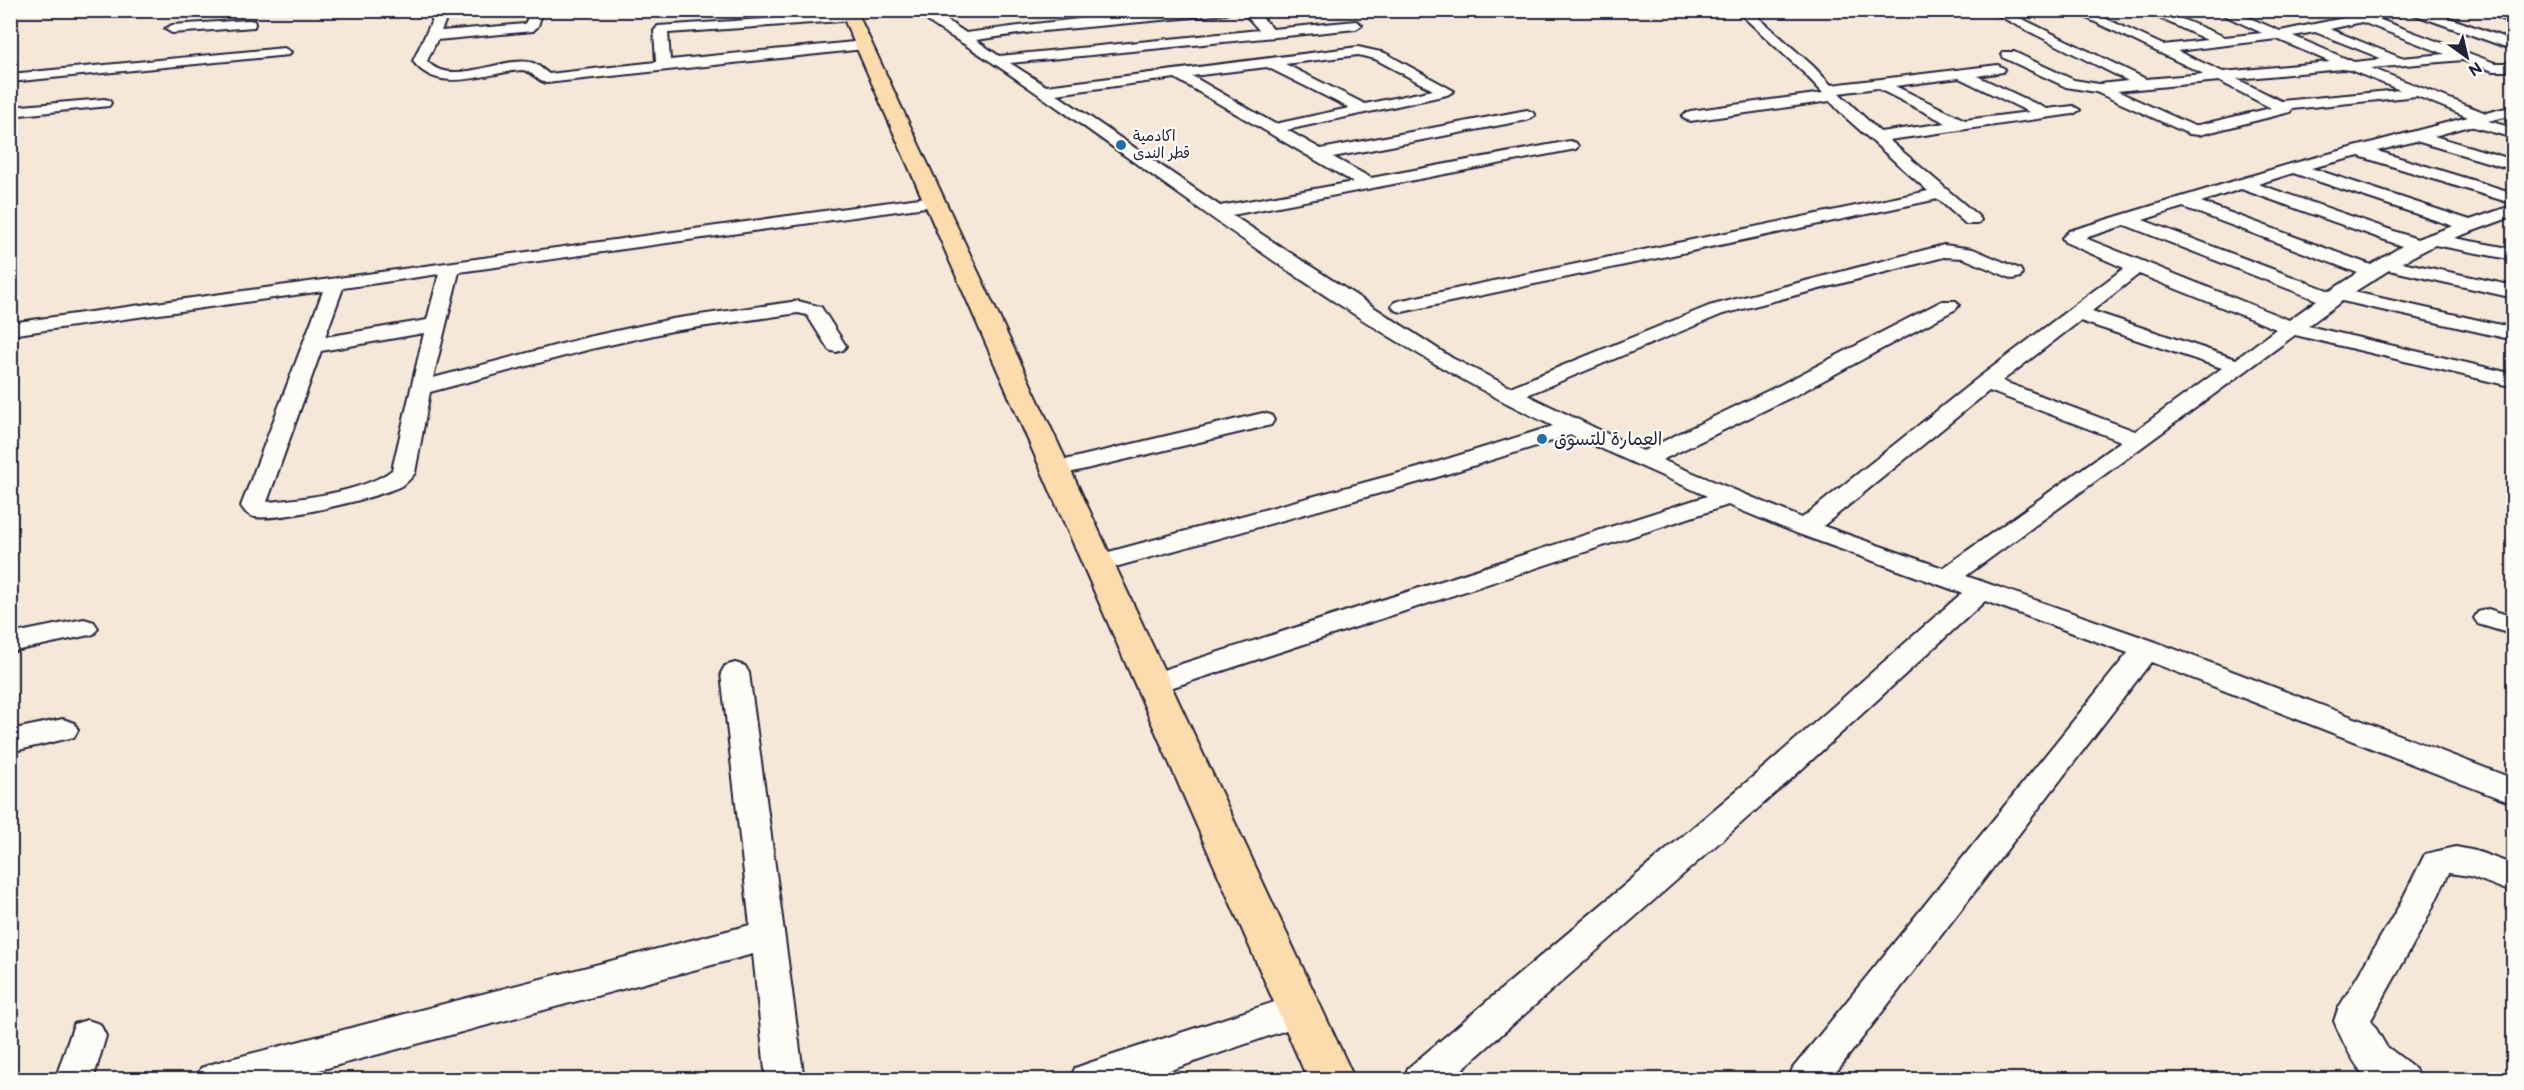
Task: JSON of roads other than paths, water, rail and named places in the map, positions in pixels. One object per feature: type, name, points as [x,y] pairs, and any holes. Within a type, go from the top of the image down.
[{"type":"main road","points":[[850,14],[1332,1080]]},
{"type":"street","points":[[444,10],[420,61],[426,71],[436,75],[528,50],[546,79],[663,65],[850,14]]},
{"type":"street","points":[[432,36],[528,28],[532,26],[537,10]]},
{"type":"street","points":[[922,10],[1402,335],[1445,362],[1573,427],[1727,497],[1805,528],[2146,649],[2514,792]]},
{"type":"street","points":[[961,38],[1043,27],[1227,10]]},
{"type":"street","points":[[1247,10],[1269,33]]},
{"type":"street","points":[[1742,10],[1876,137],[1972,220]]},
{"type":"street","points":[[1993,10],[2142,82]]},
{"type":"street","points":[[2076,10],[2282,105],[2418,93]]},
{"type":"street","points":[[2148,10],[2223,42]]},
{"type":"street","points":[[2219,10],[2514,134]]},
{"type":"street","points":[[2161,49],[2279,35],[2405,10]]},
{"type":"street","points":[[2414,10],[2514,46]]},
{"type":"street","points":[[2487,10],[2514,20]]},
{"type":"street","points":[[2365,18],[2496,68],[2514,67]]},
{"type":"street","points":[[172,29],[252,20],[218,58]]},
{"type":"street","points":[[1043,91],[1176,73],[1204,54],[1269,33],[1356,25]]},
{"type":"street","points":[[2317,28],[2401,62]]},
{"type":"street","points":[[663,65],[661,53],[661,31],[663,29],[752,39],[864,45]]},
{"type":"street","points":[[10,78],[284,51]]},
{"type":"street","points":[[996,60],[1204,54],[1269,62],[1350,51],[1366,52],[1380,56],[1447,91],[1272,129]]},
{"type":"street","points":[[2009,55],[2070,84],[2099,88],[2142,82],[2466,56]]},
{"type":"street","points":[[1269,62],[1363,109]]},
{"type":"street","points":[[1690,116],[1880,84],[1998,69]]},
{"type":"street","points":[[1176,73],[1369,184]]},
{"type":"street","points":[[1961,74],[2046,114]]},
{"type":"street","points":[[1880,84],[1963,125]]},
{"type":"street","points":[[2099,88],[2181,127],[2199,130],[2281,111],[2285,109],[2282,105]]},
{"type":"street","points":[[10,112],[104,103]]},
{"type":"street","points":[[1876,137],[2073,110]]},
{"type":"street","points":[[2514,110],[2293,168],[2074,235],[2071,238],[2137,267],[2291,328],[2514,381]]},
{"type":"street","points":[[1317,155],[1527,114]]},
{"type":"street","points":[[2413,135],[2514,165]]},
{"type":"street","points":[[1218,212],[1570,146]]},
{"type":"street","points":[[2358,150],[2514,199]]},
{"type":"street","points":[[2293,168],[2468,225]]},
{"type":"street","points":[[2241,184],[2425,242],[2514,255]]},
{"type":"street","points":[[1402,306],[1941,193]]},
{"type":"street","points":[[10,329],[934,201]]},
{"type":"street","points":[[2185,202],[2380,268],[2514,292]]},
{"type":"street","points":[[1945,579],[2335,297],[2425,242],[2514,210]]},
{"type":"street","points":[[2491,217],[2514,222]]},
{"type":"street","points":[[2125,219],[2335,297],[2514,334]]},
{"type":"street","points":[[1509,395],[1716,310],[1944,251],[1966,253],[2013,273]]},
{"type":"street","points":[[1805,528],[1986,383],[2137,267]]},
{"type":"street","points":[[335,283],[253,506],[257,510],[377,489],[399,479],[403,473],[420,388],[450,268]]},
{"type":"street","points":[[1643,460],[1790,389],[1949,305]]},
{"type":"street","points":[[420,388],[588,343],[672,325],[798,307],[814,311],[836,346]]},
{"type":"street","points":[[2077,313],[2237,366]]},
{"type":"street","points":[[311,346],[436,325]]},
{"type":"street","points":[[1986,383],[2139,440]]},
{"type":"street","points":[[1056,469],[1263,420]]},
{"type":"street","points":[[1099,563],[1426,473],[1573,427]]},
{"type":"street","points":[[1154,683],[1727,497]]},
{"type":"street","points":[[1422,1080],[1779,772],[1981,591]]},
{"type":"street","points":[[10,642],[84,628]]},
{"type":"street","points":[[1807,1080],[2146,649]]},
{"type":"street","points":[[735,673],[770,935],[785,1080]]},
{"type":"street","points":[[10,741],[63,730]]},
{"type":"street","points":[[2401,1080],[2373,1058],[2352,1021],[2356,1009],[2412,915],[2437,863],[2446,859],[2459,859],[2514,880]]},
{"type":"street","points":[[215,1080],[770,935]]},
{"type":"street","points":[[1089,1080],[1299,1010]]},
{"type":"street","points":[[74,1080],[87,1036]]},
{"type":"place","name":"اكادمية قطر الندى","points":[[1121,145]]},
{"type":"place","name":"العمارة للتسوق","points":[[1542,439]]}]
